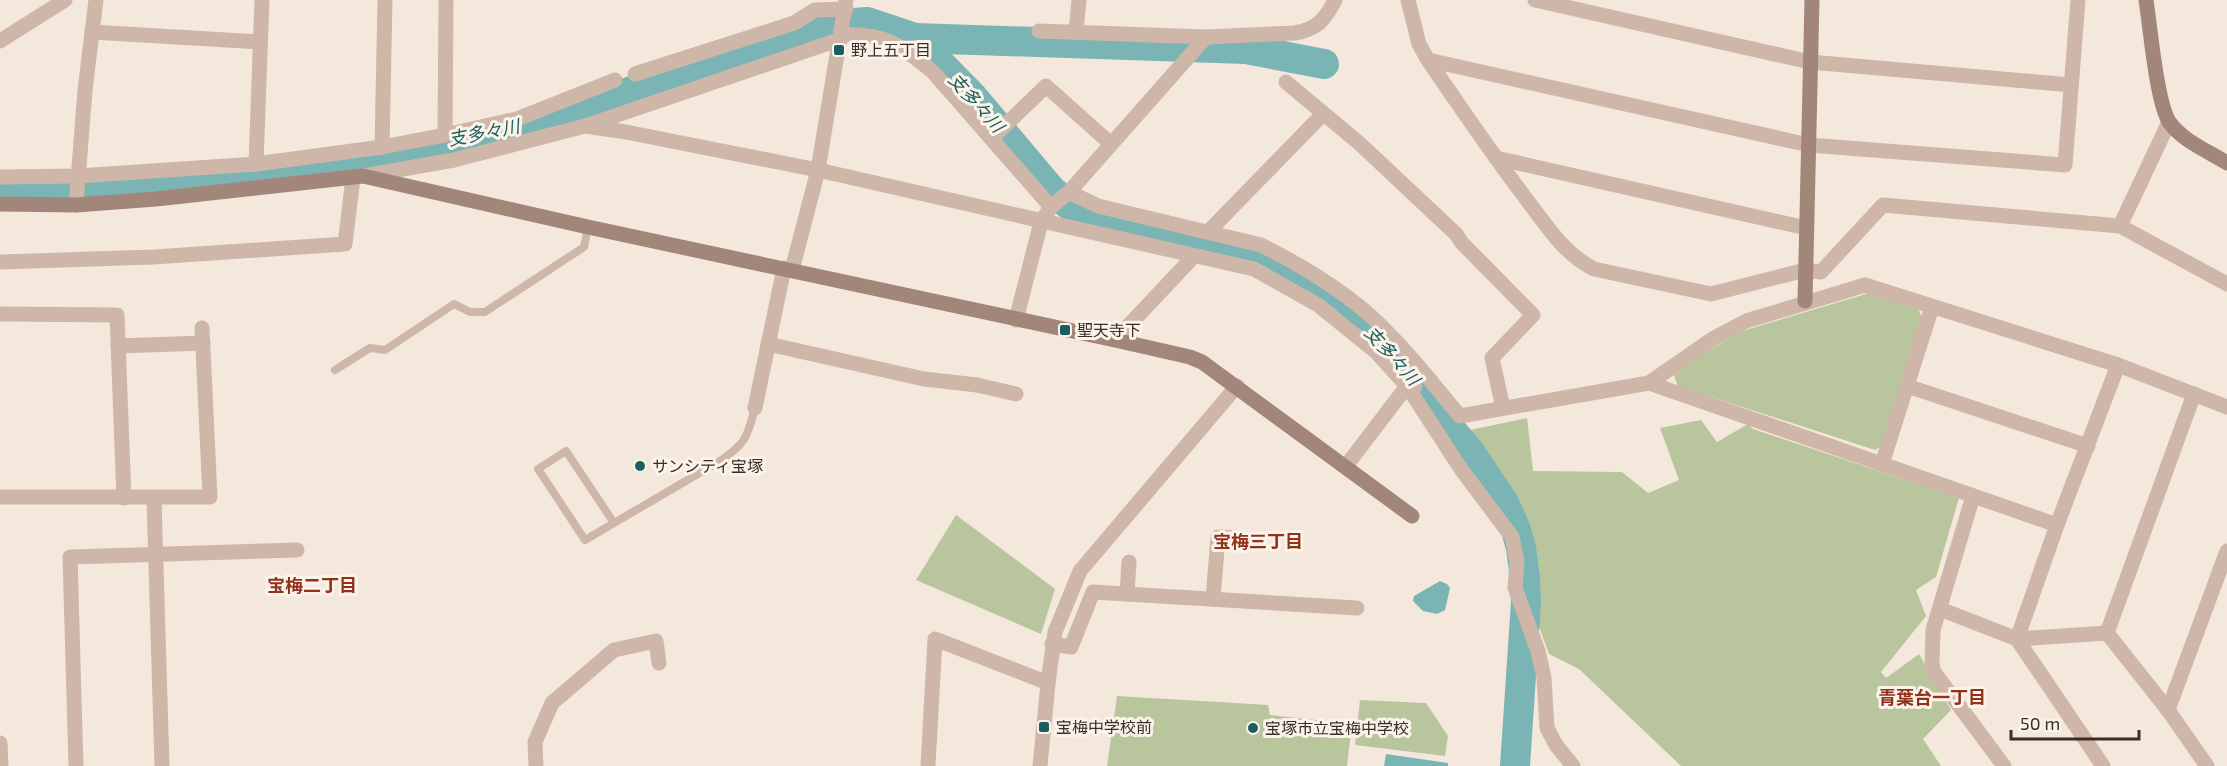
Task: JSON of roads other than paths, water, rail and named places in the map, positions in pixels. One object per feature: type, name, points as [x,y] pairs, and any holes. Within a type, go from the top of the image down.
[{"type":"street","points":[[0,41],[65,0]]},
{"type":"street","points":[[77,189],[96,0]]},
{"type":"street","points":[[256,164],[262,0]]},
{"type":"street","points":[[381,147],[385,0]]},
{"type":"street","points":[[446,0],[446,135]]},
{"type":"street","points":[[1076,31],[1079,0]]},
{"type":"street","points":[[1039,31],[1206,37],[1308,30],[1318,25],[1335,0]]},
{"type":"street","points":[[1408,0],[1419,44],[1428,60],[1496,158],[1561,245],[1578,261],[1594,269],[1711,294],[1804,270],[1821,272],[1883,205],[2120,226],[2227,284]]},
{"type":"street","points":[[1535,0],[1810,62],[2072,85]]},
{"type":"street","points":[[1805,301],[1812,0]]},
{"type":"street","points":[[1428,60],[1809,145],[2065,165],[2076,0]]},
{"type":"street","points":[[2146,0],[2160,94],[2169,122],[2180,133],[2227,162]]},
{"type":"street","points":[[635,74],[794,23],[815,10],[846,8],[818,170],[768,344],[755,408]]},
{"type":"street","points":[[92,32],[260,42]]},
{"type":"street","points":[[0,177],[156,200],[358,177],[454,160],[585,126],[842,37],[864,34],[886,39],[910,53],[933,72],[1051,207]]},
{"type":"street","points":[[1016,320],[1041,222],[1051,207],[1069,192],[1206,37]]},
{"type":"street","points":[[0,204],[77,189],[381,147],[446,135],[517,119],[615,80]]},
{"type":"street","points":[[1286,82],[1359,143],[1456,234],[1462,243],[1533,315],[1492,358],[1503,408]]},
{"type":"street","points":[[992,138],[1046,86],[1111,144]]},
{"type":"street","points":[[1208,232],[1323,114]]},
{"type":"street","points":[[2120,226],[2169,122]]},
{"type":"street","points":[[585,126],[818,170],[1254,269],[1318,305],[1376,352],[1407,387],[1461,470],[1512,537],[1518,562],[1515,588],[1538,651],[1544,678],[1547,728],[1556,745],[1573,766]]},
{"type":"street","points":[[1496,158],[1806,228]]},
{"type":"street","points":[[358,177],[1198,360],[1237,386],[1412,516]]},
{"type":"street","points":[[0,262],[154,257],[345,244],[358,177]]},
{"type":"street","points":[[1069,192],[1098,206],[1262,245],[1286,258],[1339,291],[1390,334],[1460,416],[1649,383],[1714,338],[1746,321],[1805,301],[1865,285],[2118,365],[2227,407]]},
{"type":"street","points":[[1114,340],[1194,256]]},
{"type":"street","points":[[1882,464],[1932,308]]},
{"type":"street","points":[[0,314],[117,315],[124,498]]},
{"type":"street","points":[[0,497],[154,499],[210,497],[202,335],[118,346]]},
{"type":"street","points":[[768,344],[924,379],[977,385],[1016,394]]},
{"type":"street","points":[[2017,639],[2057,525],[2118,365]]},
{"type":"street","points":[[1649,383],[2057,525]]},
{"type":"street","points":[[1346,466],[1407,387],[1433,385]]},
{"type":"street","points":[[1040,766],[1052,644],[1058,620],[1083,566],[1237,386]]},
{"type":"street","points":[[1906,386],[2088,447]]},
{"type":"street","points":[[2107,633],[2194,394]]},
{"type":"street","points":[[1973,496],[1933,630],[1932,664],[1934,672],[2004,766]]},
{"type":"street","points":[[154,499],[162,766]]},
{"type":"street","points":[[1213,599],[1218,537],[1239,538]]},
{"type":"street","points":[[76,766],[70,557],[297,550]]},
{"type":"street","points":[[2168,710],[2227,551]]},
{"type":"street","points":[[1127,594],[1129,562]]},
{"type":"street","points":[[1052,644],[1071,647],[1093,592],[1358,608]]},
{"type":"street","points":[[1940,609],[2017,639],[2107,633]]},
{"type":"street","points":[[2107,633],[2168,710],[2207,766]]},
{"type":"street","points":[[928,766],[935,639],[1048,683]]},
{"type":"street","points":[[2017,639],[2103,766]]},
{"type":"street","points":[[536,766],[536,742],[552,702],[615,650],[656,641],[659,663]]},
{"type":"street","points":[[0,743],[1,766]]},
{"type":"lane","points":[[335,370],[370,348],[385,350],[454,304],[470,312],[485,312],[584,247],[588,227]]},
{"type":"lane","points":[[614,523],[566,451],[538,469],[585,540],[614,523],[740,447],[748,433],[755,408]]},
{"type":"water","points":[[1440,581],[1450,588],[1445,610],[1437,614],[1423,611],[1413,601],[1414,596]]},
{"type":"water","points":[[1386,754],[1448,763],[1448,766],[1384,766]]},
{"type":"waterway","name":"支多々川","points":[[0,188],[57,190],[231,177],[330,164],[432,147],[546,121],[817,26],[867,22],[915,38],[972,96],[1052,191],[1078,212],[1267,260],[1297,276],[1344,307],[1389,348],[1472,455],[1504,503],[1516,530],[1521,548],[1526,602],[1515,766]]},
{"type":"waterway","points":[[915,38],[1246,49],[1324,64]]},
{"type":"place","name":"野上五丁目","points":[[839,50]]},
{"type":"place","name":"聖天寺下","points":[[1065,330]]},
{"type":"place","name":"サンシティ宝塚","points":[[640,466]]},
{"type":"place","name":"宝梅中学校前","points":[[1044,727]]},
{"type":"place","name":"宝塚市立宝梅中学校","points":[[1253,728]]},
{"type":"district","name":"宝梅三丁目","points":[[1258,542]]},
{"type":"district","name":"宝梅二丁目","points":[[312,586]]},
{"type":"district","name":"青葉台一丁目","points":[[1932,698]]}]
